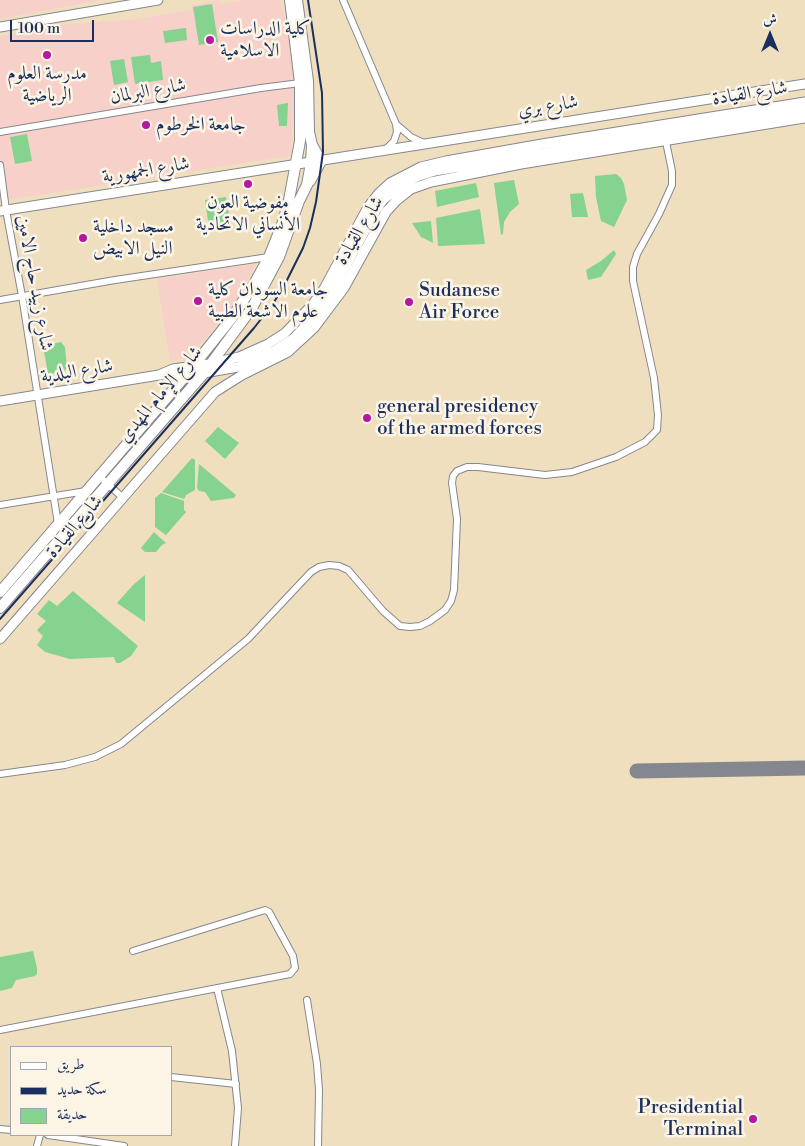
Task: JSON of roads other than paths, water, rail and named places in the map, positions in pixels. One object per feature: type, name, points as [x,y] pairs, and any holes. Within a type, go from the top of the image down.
[{"type":"main road","points":[[0,28],[158,0]]},
{"type":"main road","name":"شارع الإمام المهدي","points":[[0,608],[231,319],[253,286],[269,257],[283,222],[297,164],[300,141],[300,83],[290,0]]},
{"type":"main road","name":"شارع الإمام المهدي","points":[[103,480],[208,370],[239,327],[263,287],[282,249],[299,201],[316,162],[309,132],[308,81],[297,0]]},
{"type":"main road","name":"شارع بري","points":[[297,164],[805,84]]},
{"type":"main road","name":"شارع القيادة","points":[[0,639],[201,406],[220,388],[242,374],[284,355],[302,340],[344,288],[386,212],[411,189],[544,152],[805,102]]},
{"type":"main road","name":"شارع القيادة","points":[[665,137],[805,110]]},
{"type":"main road","name":"شارع القيادة","points":[[159,375],[173,368],[194,365],[208,370],[259,348],[285,333],[312,306],[324,289],[368,207],[379,193],[390,183],[420,167],[446,161],[544,152],[805,118]]},
{"type":"main road","name":"شارع الجمهورية","points":[[3,211],[297,164]]},
{"type":"main road","points":[[159,375],[187,374],[208,370],[220,388]]},
{"type":"main road","name":"شارع البلدية","points":[[0,401],[159,375]]},
{"type":"main road","points":[[1,589],[87,491],[103,480]]},
{"type":"street","points":[[343,0],[396,124],[397,132],[394,141],[384,151]]},
{"type":"street","name":"شارع البرلمان","points":[[0,132],[300,83]]},
{"type":"street","points":[[396,124],[411,137],[426,144]]},
{"type":"street","points":[[0,774],[65,764],[95,757],[120,744],[248,639],[311,572],[320,567],[329,564],[348,570],[383,611],[400,626],[420,626],[430,621],[445,610],[451,601],[454,590],[457,519],[452,483],[453,476],[457,471],[467,467],[478,467],[545,475],[572,472],[616,458],[646,442],[657,430],[658,415],[652,368],[633,281],[637,254],[659,214],[672,185],[672,171],[665,137]]},
{"type":"street","name":"شارع زبيد حاج الامين","points":[[0,165],[3,211],[22,296],[58,524]]},
{"type":"street","points":[[0,300],[115,280],[269,257]]},
{"type":"street","points":[[103,480],[122,497]]},
{"type":"street","points":[[0,505],[87,491]]},
{"type":"street","points":[[0,1030],[290,974],[295,968],[292,956],[269,912],[265,910],[133,951]]},
{"type":"street","points":[[218,988],[229,1032],[236,1084],[238,1108],[235,1146]]},
{"type":"street","points":[[307,1000],[318,1073],[320,1117],[318,1146]]},
{"type":"street","points":[[172,1077],[236,1084]]},
{"type":"street","points":[[55,1136],[124,1146]]},
{"type":"railway","points":[[0,619],[254,328],[273,304],[303,248],[316,202],[323,152],[322,93],[308,0]]},
{"type":"place","name":"كلية الدراسات الاسلامية","points":[[210,40]]},
{"type":"place","name":"مدرسة العلوم الرياضية","points":[[47,55]]},
{"type":"place","name":"جامعة الخرطوم","points":[[146,125]]},
{"type":"place","name":"مفوضية العون الأنساني الاتحادية","points":[[248,184]]},
{"type":"place","name":"مسجد داخلية النيل الابيض","points":[[83,238]]},
{"type":"place","name":"جامعة السودان كلية علوم الاشعة الطبية","points":[[198,301]]},
{"type":"place","name":"Sudanese Air Force","points":[[409,302]]},
{"type":"place","name":"general presidency of the armed forces","points":[[367,418]]},
{"type":"place","name":"Presidential Terminal","points":[[753,1119]]}]
